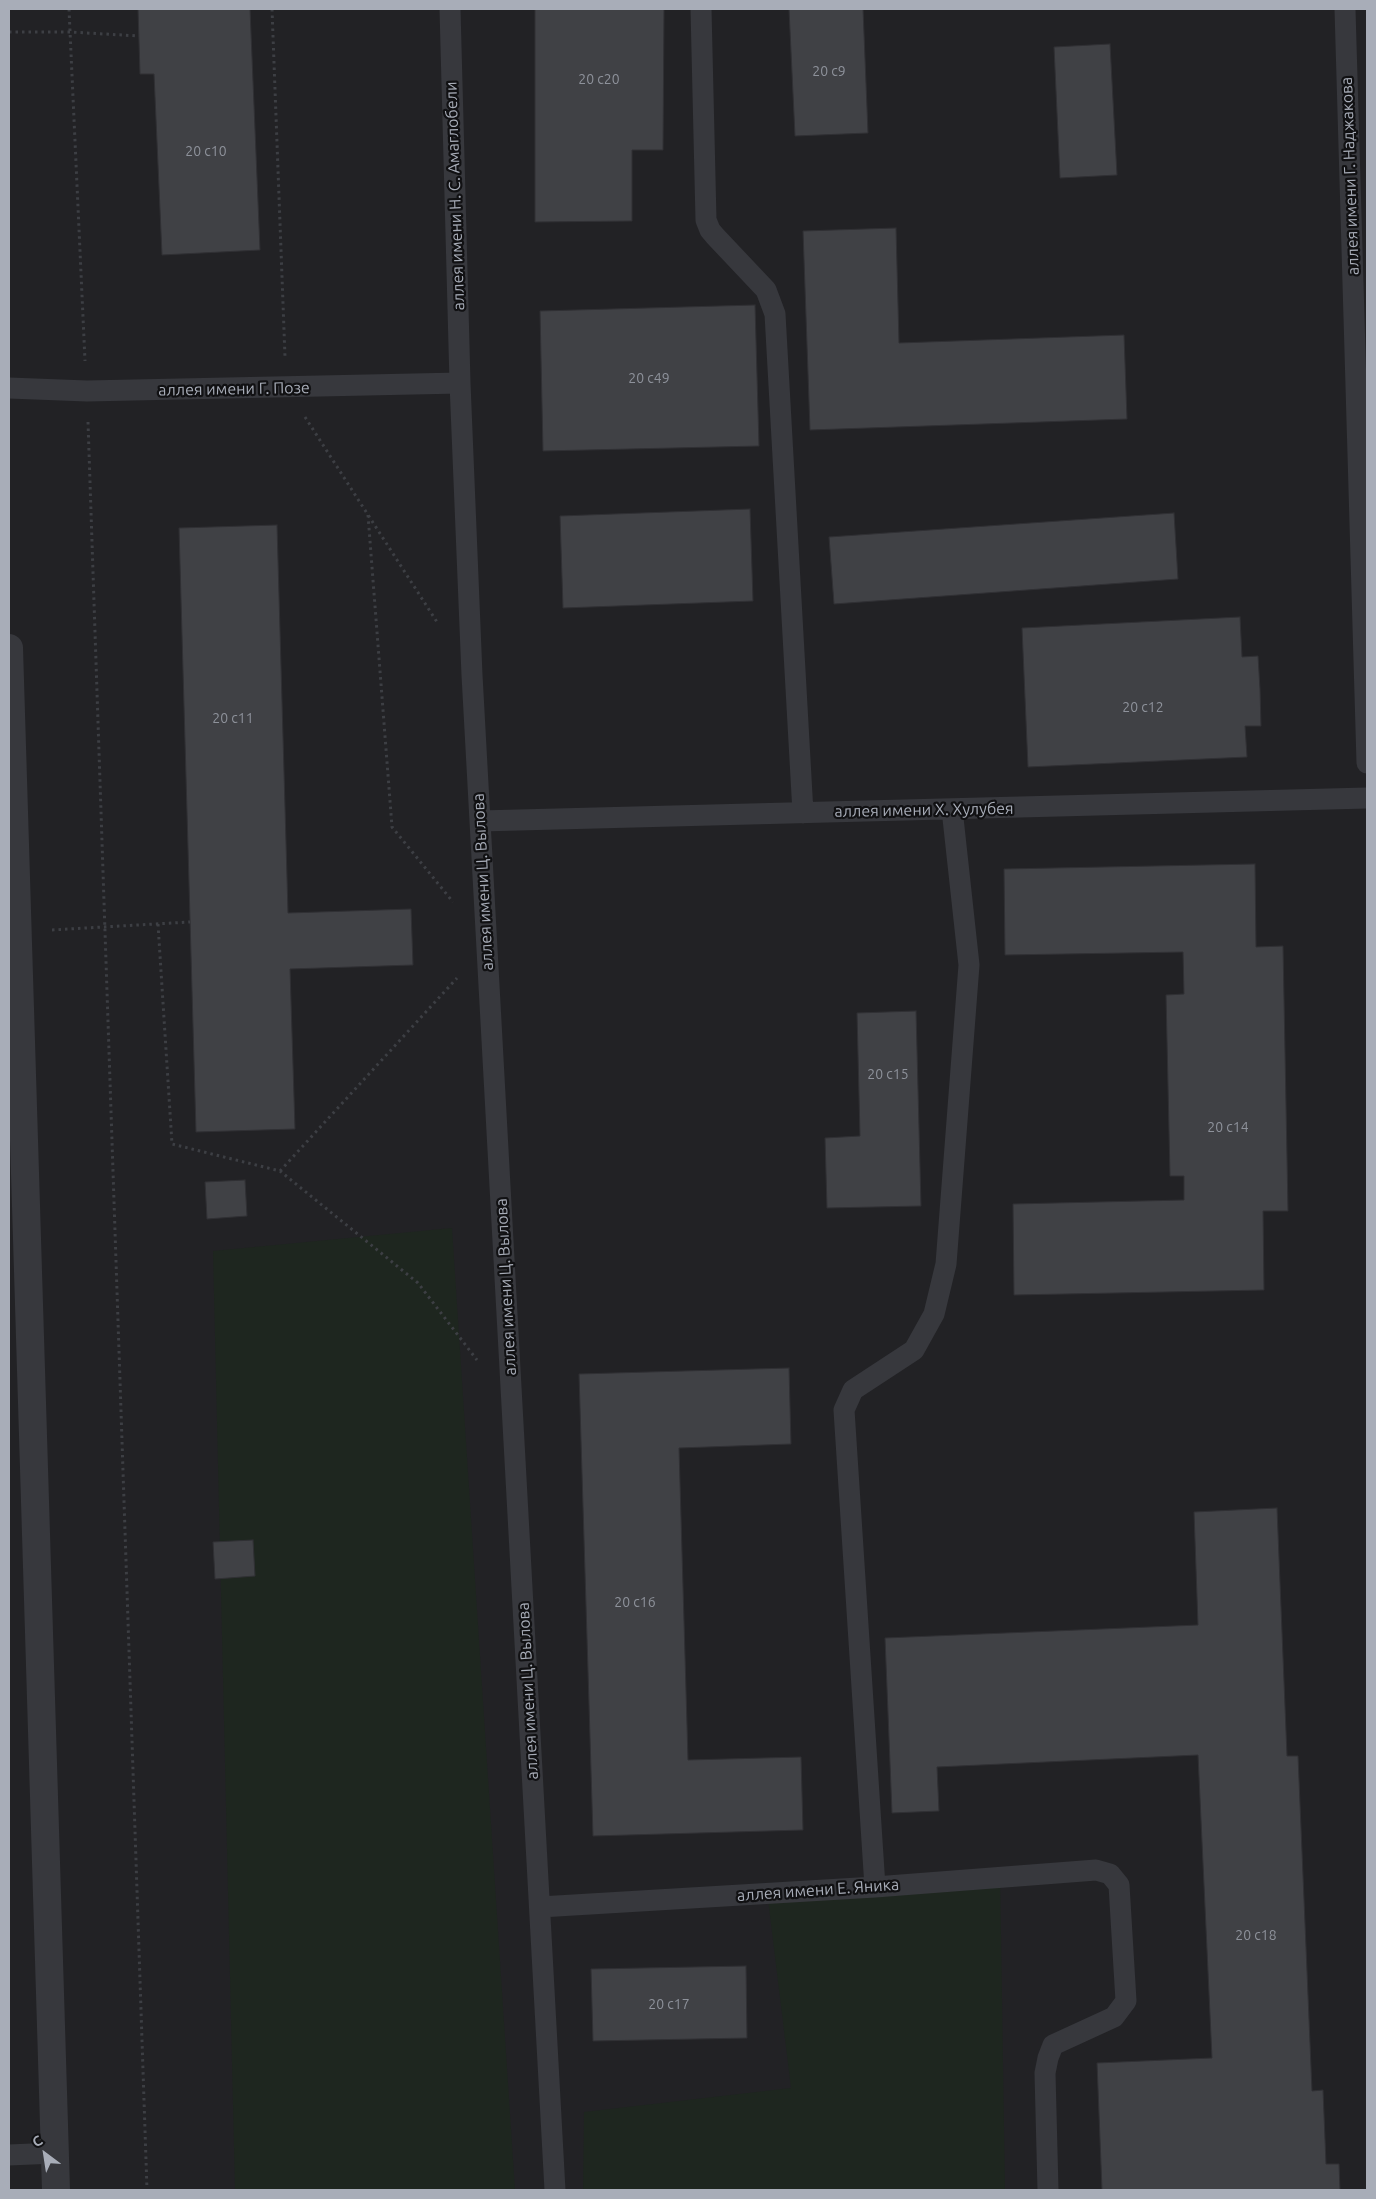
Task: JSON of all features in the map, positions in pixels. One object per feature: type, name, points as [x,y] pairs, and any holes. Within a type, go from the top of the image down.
[{"type":"street","points":[[9,648],[56,2190]]},
{"type":"lane","name":"аллея имени Н. С. Амаглобели","points":[[450,9],[460,383]]},
{"type":"lane","points":[[701,9],[706,220],[715,236],[766,290],[775,314],[803,813]]},
{"type":"lane","name":"аллея имени Г. Наджакова","points":[[1345,9],[1367,763]]},
{"type":"lane","name":"аллея имени Г. Позе","points":[[9,388],[87,391],[460,383]]},
{"type":"lane","name":"аллея имени Ц. Вылова","points":[[460,383],[472,675],[555,2190]]},
{"type":"lane","name":"аллея имени Х. Хулубея","points":[[480,821],[1367,798]]},
{"type":"lane","points":[[875,1887],[844,1410],[853,1390],[914,1350],[934,1314],[946,1264],[969,965],[952,809]]},
{"type":"lane","name":"аллея имени Е. Яника","points":[[540,1907],[875,1887],[1096,1870],[1110,1874],[1119,1885],[1126,2000],[1114,2017],[1053,2045],[1044,2073],[1048,2190]]},
{"type":"lane","points":[[9,2155],[55,2153]]},
{"type":"path","points":[[69,9],[87,391],[148,2190]]},
{"type":"path","points":[[272,9],[286,388],[441,627]]},
{"type":"path","points":[[9,32],[70,32],[139,36]]},
{"type":"path","points":[[280,1171],[487,945],[392,827],[368,515]]},
{"type":"path","points":[[18,932],[190,922]]},
{"type":"path","points":[[158,924],[172,1144],[280,1171],[418,1283],[512,1405]]},
{"type":"shaded area","points":[[9,9],[1367,9],[1367,2190],[9,2190]]},
{"type":"shaded area","points":[[452,1228],[515,2190],[235,2190],[213,1251]]},
{"type":"shaded area","points":[[1000,1871],[1005,2190],[583,2190],[584,2112],[791,2088],[767,1891]]},
{"type":"building","points":[[138,9],[250,9],[260,250],[162,255],[154,74],[140,74]]},
{"type":"building","points":[[535,9],[664,9],[663,150],[632,150],[632,221],[535,222]]},
{"type":"building","points":[[789,9],[863,9],[868,133],[795,136]]},
{"type":"building","points":[[1110,44],[1117,175],[1060,178],[1054,47]]},
{"type":"building","points":[[896,228],[899,343],[1124,335],[1127,419],[810,430],[803,231]]},
{"type":"building","points":[[755,305],[759,446],[543,451],[540,311]]},
{"type":"building","points":[[750,509],[753,601],[563,608],[560,516]]},
{"type":"building","points":[[1174,513],[1178,579],[834,604],[829,537]]},
{"type":"building","points":[[277,525],[288,913],[411,909],[413,965],[290,969],[295,1129],[196,1132],[179,528]]},
{"type":"building","points":[[1240,617],[1242,657],[1258,656],[1260,689],[1261,726],[1245,726],[1247,757],[1028,767],[1022,628]]},
{"type":"building","points":[[1255,864],[1256,947],[1283,946],[1288,1211],[1263,1211],[1264,1290],[1014,1295],[1013,1204],[1184,1200],[1184,1176],[1170,1176],[1166,995],[1184,994],[1183,952],[1005,955],[1004,869]]},
{"type":"building","points":[[916,1011],[921,1206],[827,1208],[825,1138],[860,1136],[857,1013]]},
{"type":"building","points":[[245,1180],[247,1216],[207,1219],[205,1182]]},
{"type":"building","points":[[789,1368],[791,1444],[679,1448],[688,1760],[801,1757],[803,1830],[593,1836],[579,1374]]},
{"type":"building","points":[[1277,1508],[1287,1756],[1298,1756],[1312,2091],[1323,2090],[1326,2164],[1339,2164],[1340,2190],[1102,2190],[1097,2063],[1212,2058],[1198,1755],[937,1767],[939,1811],[892,1813],[885,1638],[1198,1625],[1194,1512]]},
{"type":"building","points":[[253,1540],[255,1576],[215,1579],[213,1542]]},
{"type":"building","points":[[746,1966],[747,2038],[593,2041],[591,1969]]}]
